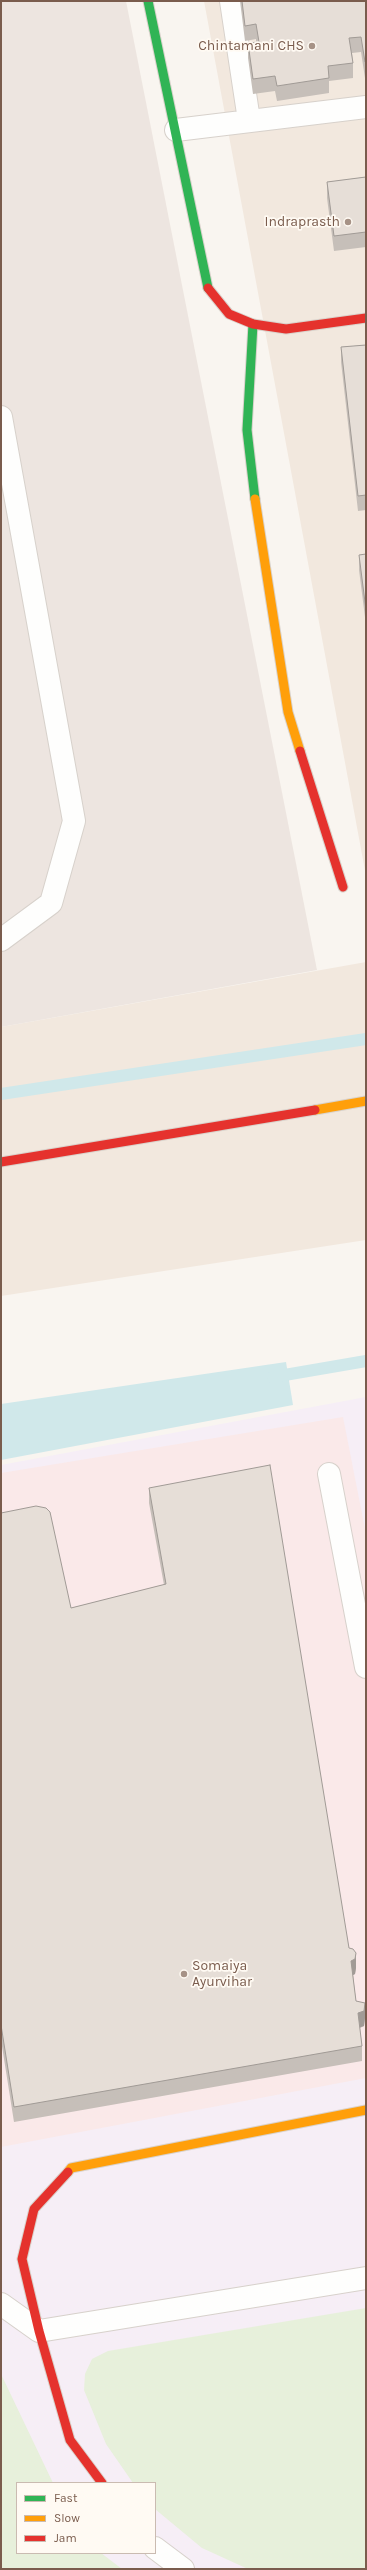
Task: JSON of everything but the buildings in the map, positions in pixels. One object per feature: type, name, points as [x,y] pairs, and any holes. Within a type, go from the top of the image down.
[{"type":"street","points":[[148,1],[210,290],[228,314],[253,324],[286,329],[366,318]]},
{"type":"street","points":[[231,1],[249,120]]},
{"type":"street","points":[[176,130],[366,107]]},
{"type":"street","points":[[253,324],[247,430],[259,535],[288,712],[343,887]]},
{"type":"street","points":[[1,417],[74,821],[51,903],[1,940]]},
{"type":"street","points":[[1,1162],[366,1101]]},
{"type":"street","points":[[329,1474],[366,1667]]},
{"type":"street","points":[[101,2482],[70,2440],[39,2331],[22,2259],[34,2209],[71,2168],[366,2110]]},
{"type":"street","points":[[1,2304],[39,2331],[366,2278]]},
{"type":"street","points":[[156,2549],[183,2569]]},
{"type":"shaded area","points":[[1,1],[126,1],[317,970],[1,1027]]},
{"type":"shaded area","points":[[204,1],[366,1],[366,876]]},
{"type":"shaded area","points":[[366,962],[366,1240],[1,1296],[1,1027]]},
{"type":"shaded area","name":"Somaiya Ayurvihar","points":[[366,1397],[366,2569],[1,2569],[1,1465]]},
{"type":"shaded area","points":[[343,1417],[366,1534],[366,2078],[1,2147],[1,1473]]},
{"type":"green space","points":[[366,2308],[366,2569],[248,2569],[202,2548],[156,2510],[156,2482],[132,2482],[106,2444],[84,2390],[85,2374],[92,2359],[108,2351]]},
{"type":"green space","points":[[1,2374],[53,2482],[16,2482],[16,2554],[102,2554],[122,2569],[1,2569]]},
{"type":"water","points":[[286,1362],[293,1405],[1,1460],[1,1404]]},
{"type":"waterway","points":[[1,1094],[366,1039]]},
{"type":"waterway","points":[[273,1377],[366,1361]]},
{"type":"traffic: fast","points":[[148,1],[208,288]]},
{"type":"traffic: fast","points":[[253,324],[247,430],[255,499]]},
{"type":"traffic: slow","points":[[255,499],[288,712],[300,751]]},
{"type":"traffic: slow","points":[[315,1110],[366,1101]]},
{"type":"traffic: slow","points":[[68,2172],[71,2168],[366,2110]]},
{"type":"traffic: jam","points":[[208,288],[229,314],[253,324],[286,329],[366,318]]},
{"type":"traffic: jam","points":[[300,751],[343,887]]},
{"type":"traffic: jam","points":[[1,1162],[315,1110]]},
{"type":"traffic: jam","points":[[68,2172],[34,2209],[22,2259],[39,2331],[70,2440],[101,2482]]},
{"type":"place","name":"Chintamani CHS","points":[[312,46]]},
{"type":"place","name":"Indraprasth","points":[[348,222]]},
{"type":"place","name":"Somaiya Ayurvihar","points":[[184,1974]]}]
